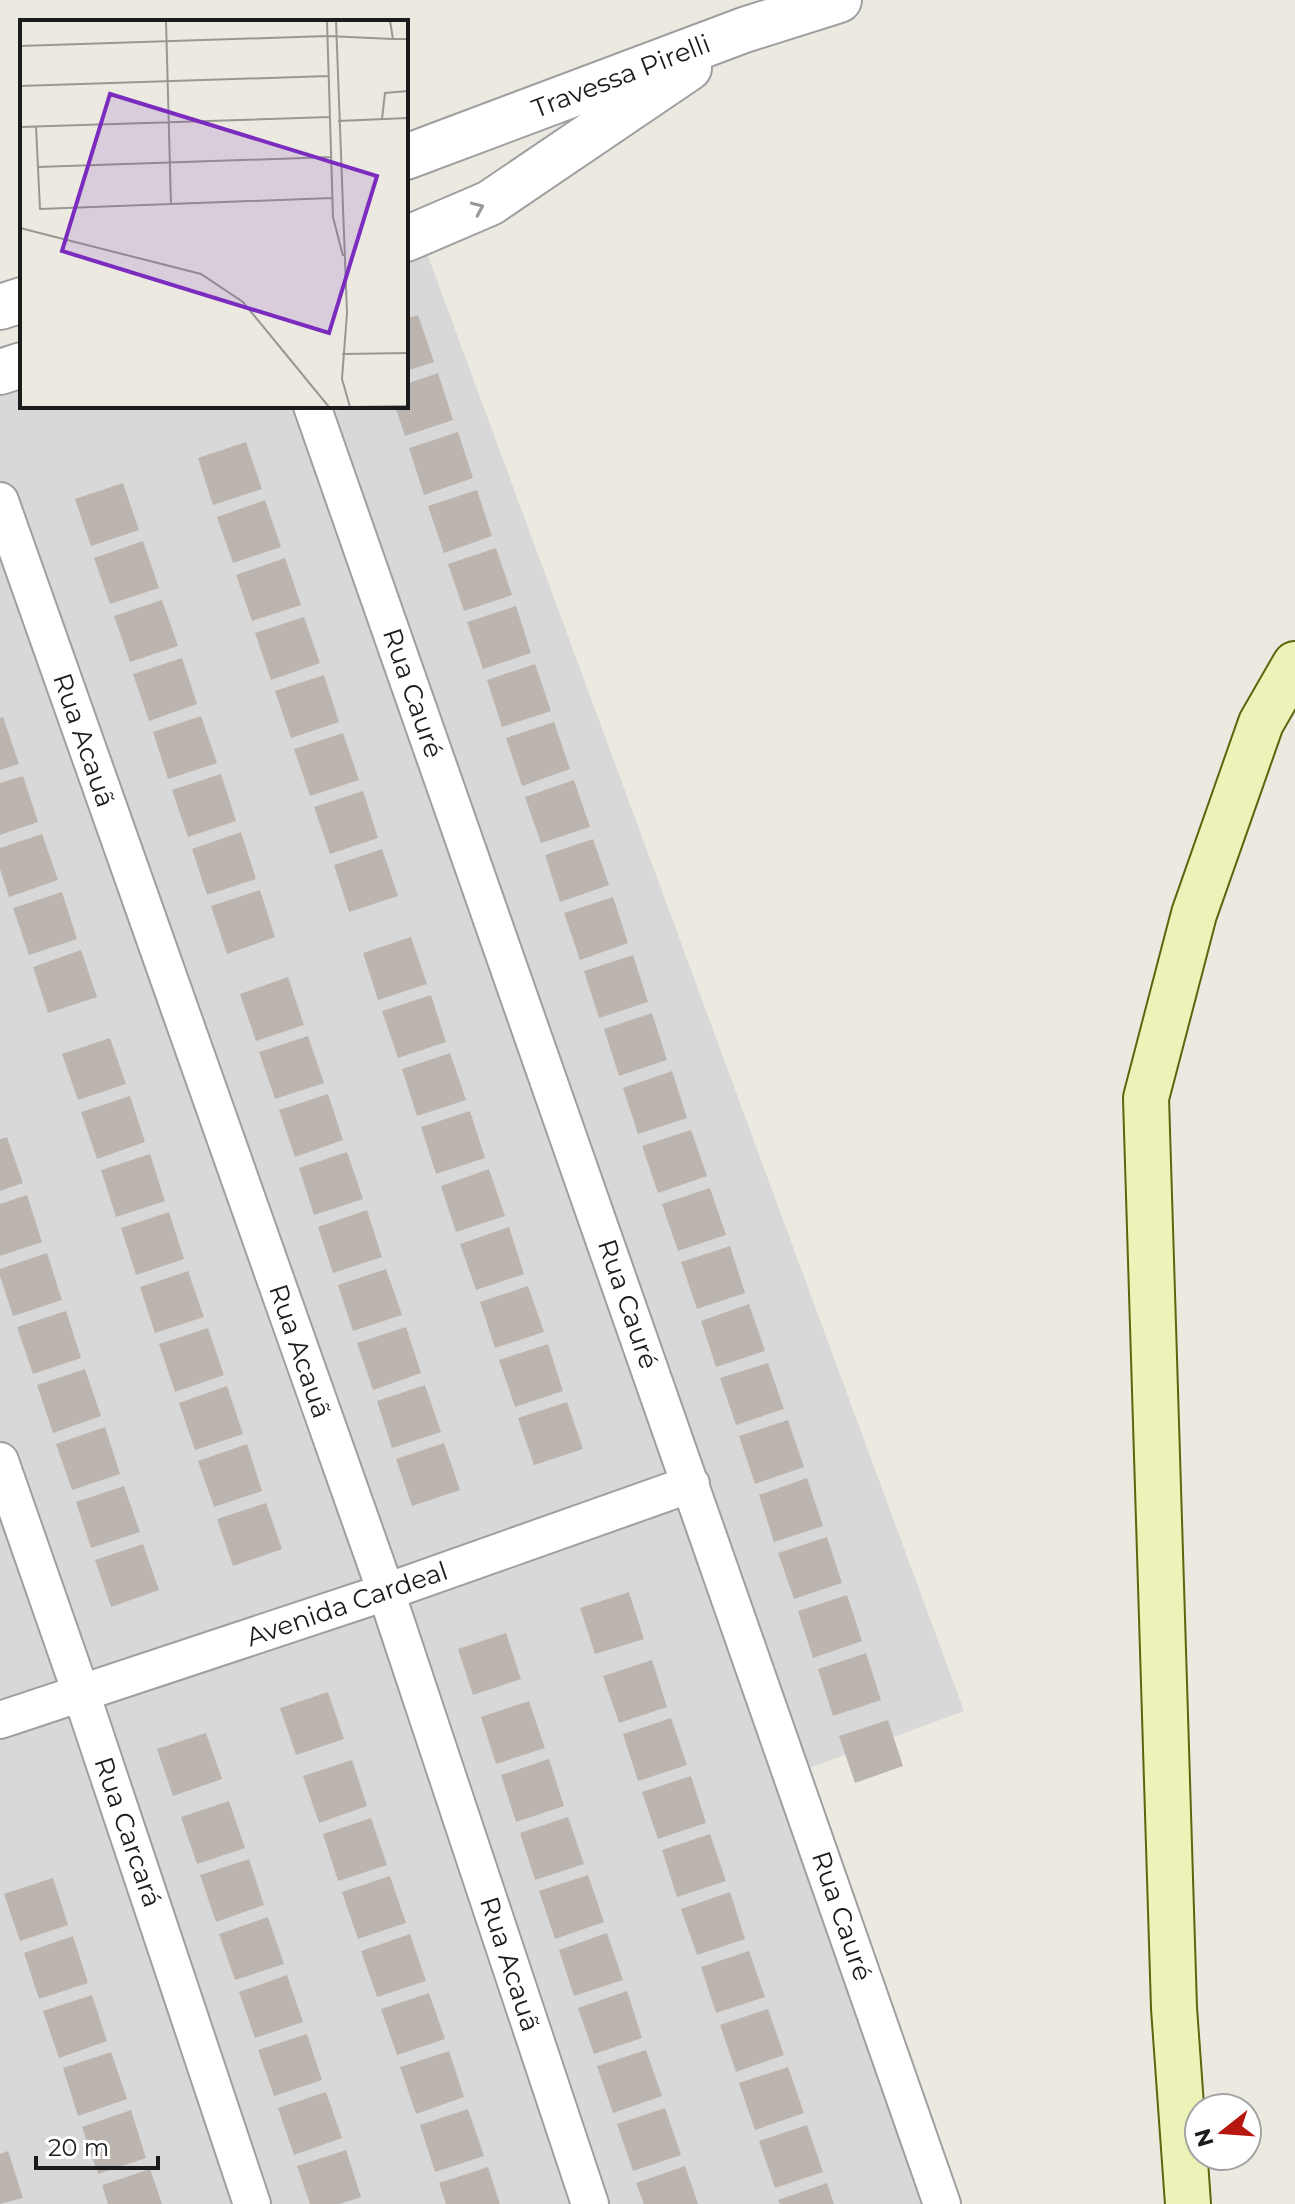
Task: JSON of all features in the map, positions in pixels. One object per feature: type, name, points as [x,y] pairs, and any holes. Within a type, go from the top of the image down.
[{"type":"main road","points":[[1188,2204],[1174,2008],[1146,1098],[1194,914],[1261,723],[1295,664]]},
{"type":"street","name":"Travessa Pirelli","points":[[408,156],[744,30],[839,0]]},
{"type":"street","points":[[408,238],[490,203],[744,30]]},
{"type":"street","points":[[0,307],[20,301]]},
{"type":"street","points":[[0,372],[20,366]]},
{"type":"street","name":"Rua Cauré","points":[[313,408],[942,2204]]},
{"type":"street","name":"Rua Acauã","points":[[0,501],[386,1592],[590,2204]]},
{"type":"street","name":"Rua Carcará","points":[[0,1461],[252,2204]]},
{"type":"street","name":"Avenida Cardeal","points":[[0,1720],[386,1592],[691,1484]]},
{"type":"shaded area","points":[[414,218],[964,1711],[801,1771],[955,2204],[0,2204],[0,360],[20,353],[20,408],[408,408],[408,220]]},
{"type":"building","points":[[418,315],[434,362],[408,370],[408,318]]},
{"type":"building","points":[[438,373],[453,420],[405,436],[396,408],[408,408],[408,383]]},
{"type":"building","points":[[458,432],[473,478],[424,495],[409,448]]},
{"type":"building","points":[[246,442],[262,489],[213,505],[198,458]]},
{"type":"building","points":[[123,483],[139,530],[91,546],[75,499]]},
{"type":"building","points":[[477,490],[492,536],[444,553],[428,506]]},
{"type":"building","points":[[265,500],[281,547],[233,563],[217,517]]},
{"type":"building","points":[[143,541],[159,588],[110,604],[94,558]]},
{"type":"building","points":[[496,548],[512,595],[464,611],[448,564]]},
{"type":"building","points":[[285,558],[301,605],[252,621],[236,575]]},
{"type":"building","points":[[162,600],[178,646],[130,662],[114,616]]},
{"type":"building","points":[[516,606],[531,653],[483,669],[467,622]]},
{"type":"building","points":[[304,617],[320,663],[271,680],[255,633]]},
{"type":"building","points":[[182,658],[197,704],[149,721],[133,674]]},
{"type":"building","points":[[535,664],[551,711],[502,727],[487,680]]},
{"type":"building","points":[[324,675],[339,722],[291,738],[275,691]]},
{"type":"building","points":[[201,716],[217,763],[168,779],[153,732]]},
{"type":"building","points":[[3,717],[19,764],[0,770],[0,718]]},
{"type":"building","points":[[554,722],[570,769],[522,786],[506,738]]},
{"type":"building","points":[[343,733],[359,780],[310,796],[294,749]]},
{"type":"building","points":[[221,774],[236,821],[188,837],[172,790]]},
{"type":"building","points":[[23,776],[38,822],[0,835],[0,783]]},
{"type":"building","points":[[574,780],[590,827],[541,843],[525,797]]},
{"type":"building","points":[[363,791],[378,838],[330,854],[314,807]]},
{"type":"building","points":[[241,832],[256,879],[207,895],[192,849]]},
{"type":"building","points":[[42,834],[58,880],[9,897],[0,869],[0,848]]},
{"type":"building","points":[[593,839],[609,885],[560,902],[545,855]]},
{"type":"building","points":[[382,849],[398,896],[349,912],[334,865]]},
{"type":"building","points":[[260,890],[275,937],[227,954],[211,906]]},
{"type":"building","points":[[62,892],[77,939],[29,955],[13,908]]},
{"type":"building","points":[[613,897],[628,943],[580,960],[564,913]]},
{"type":"building","points":[[411,937],[427,984],[378,1000],[363,953]]},
{"type":"building","points":[[81,950],[97,997],[48,1013],[33,967]]},
{"type":"building","points":[[633,955],[648,1002],[599,1018],[584,971]]},
{"type":"building","points":[[288,977],[304,1025],[256,1041],[240,994]]},
{"type":"building","points":[[431,995],[446,1042],[398,1058],[382,1011]]},
{"type":"building","points":[[652,1013],[667,1060],[619,1076],[604,1029]]},
{"type":"building","points":[[308,1036],[324,1083],[275,1099],[259,1052]]},
{"type":"building","points":[[110,1038],[126,1084],[78,1100],[62,1054]]},
{"type":"building","points":[[450,1053],[466,1100],[417,1116],[402,1069]]},
{"type":"building","points":[[672,1071],[687,1118],[638,1134],[623,1088]]},
{"type":"building","points":[[328,1094],[343,1140],[295,1157],[279,1110]]},
{"type":"building","points":[[130,1096],[145,1142],[97,1159],[81,1112]]},
{"type":"building","points":[[470,1111],[485,1158],[436,1174],[421,1127]]},
{"type":"building","points":[[691,1130],[707,1176],[658,1193],[642,1146]]},
{"type":"building","points":[[7,1137],[23,1183],[0,1191],[0,1139]]},
{"type":"building","points":[[347,1152],[363,1199],[314,1215],[299,1168]]},
{"type":"building","points":[[150,1154],[165,1201],[116,1217],[101,1170]]},
{"type":"building","points":[[489,1169],[505,1216],[456,1232],[441,1186]]},
{"type":"building","points":[[710,1188],[726,1235],[678,1251],[662,1204]]},
{"type":"building","points":[[27,1195],[42,1242],[0,1256],[0,1204]]},
{"type":"building","points":[[367,1210],[382,1257],[333,1273],[318,1227]]},
{"type":"building","points":[[169,1212],[184,1259],[136,1275],[121,1228]]},
{"type":"building","points":[[509,1227],[524,1274],[476,1290],[460,1244]]},
{"type":"building","points":[[730,1246],[745,1293],[697,1309],[681,1262]]},
{"type":"building","points":[[47,1253],[62,1300],[13,1316],[0,1269]]},
{"type":"building","points":[[386,1269],[402,1315],[353,1331],[338,1285]]},
{"type":"building","points":[[188,1271],[204,1317],[155,1333],[140,1287]]},
{"type":"building","points":[[528,1286],[544,1332],[495,1348],[480,1302]]},
{"type":"building","points":[[749,1304],[765,1351],[716,1367],[701,1321]]},
{"type":"building","points":[[66,1311],[81,1358],[33,1374],[17,1327]]},
{"type":"building","points":[[406,1327],[421,1373],[373,1390],[357,1343]]},
{"type":"building","points":[[208,1328],[224,1375],[175,1392],[159,1344]]},
{"type":"building","points":[[548,1344],[563,1391],[515,1407],[499,1360]]},
{"type":"building","points":[[768,1363],[784,1409],[736,1425],[720,1378]]},
{"type":"building","points":[[85,1369],[101,1416],[53,1433],[37,1385]]},
{"type":"building","points":[[425,1385],[441,1432],[392,1448],[377,1401]]},
{"type":"building","points":[[227,1386],[243,1434],[195,1450],[179,1403]]},
{"type":"building","points":[[567,1402],[583,1449],[534,1465],[518,1418]]},
{"type":"building","points":[[788,1420],[804,1467],[755,1484],[739,1436]]},
{"type":"building","points":[[105,1427],[120,1474],[72,1490],[56,1444]]},
{"type":"building","points":[[444,1443],[460,1490],[412,1506],[396,1459]]},
{"type":"building","points":[[247,1444],[262,1491],[214,1507],[198,1461]]},
{"type":"building","points":[[807,1478],[823,1526],[774,1542],[759,1495]]},
{"type":"building","points":[[124,1486],[140,1532],[91,1548],[76,1502]]},
{"type":"building","points":[[266,1503],[282,1549],[233,1566],[217,1519]]},
{"type":"building","points":[[827,1537],[842,1583],[794,1599],[778,1553]]},
{"type":"building","points":[[143,1544],[159,1590],[111,1607],[95,1560]]},
{"type":"building","points":[[629,1592],[644,1639],[595,1654],[580,1608]]},
{"type":"building","points":[[847,1595],[862,1641],[813,1658],[798,1611]]},
{"type":"building","points":[[506,1633],[521,1679],[473,1695],[458,1649]]},
{"type":"building","points":[[866,1653],[881,1700],[833,1716],[818,1669]]},
{"type":"building","points":[[652,1660],[667,1707],[619,1723],[603,1676]]},
{"type":"building","points":[[328,1692],[344,1739],[296,1755],[280,1708]]},
{"type":"building","points":[[529,1701],[545,1748],[496,1764],[481,1717]]},
{"type":"building","points":[[671,1718],[687,1765],[638,1781],[623,1734]]},
{"type":"building","points":[[888,1720],[903,1766],[855,1783],[839,1736]]},
{"type":"building","points":[[206,1733],[222,1779],[173,1796],[157,1749]]},
{"type":"building","points":[[549,1759],[564,1806],[516,1822],[501,1775]]},
{"type":"building","points":[[352,1760],[367,1806],[319,1823],[303,1776]]},
{"type":"building","points":[[691,1776],[706,1823],[658,1839],[642,1792]]},
{"type":"building","points":[[229,1801],[245,1848],[197,1864],[181,1817]]},
{"type":"building","points":[[568,1817],[584,1864],[535,1880],[520,1833]]},
{"type":"building","points":[[371,1818],[387,1865],[338,1881],[323,1834]]},
{"type":"building","points":[[710,1834],[726,1881],[677,1897],[662,1850]]},
{"type":"building","points":[[249,1859],[264,1905],[216,1922],[200,1875]]},
{"type":"building","points":[[588,1875],[604,1922],[555,1939],[539,1891]]},
{"type":"building","points":[[390,1876],[406,1923],[358,1939],[342,1892]]},
{"type":"building","points":[[53,1878],[68,1925],[20,1941],[4,1894]]},
{"type":"building","points":[[730,1892],[745,1939],[697,1955],[681,1909]]},
{"type":"building","points":[[268,1917],[284,1964],[235,1980],[219,1934]]},
{"type":"building","points":[[607,1933],[623,1980],[574,1996],[559,1950]]},
{"type":"building","points":[[410,1934],[426,1981],[377,1997],[361,1951]]},
{"type":"building","points":[[73,1936],[88,1983],[39,1999],[24,1953]]},
{"type":"building","points":[[749,1951],[765,1997],[716,2013],[701,1967]]},
{"type":"building","points":[[287,1975],[303,2022],[255,2038],[239,1992]]},
{"type":"building","points":[[627,1991],[642,2038],[594,2054],[578,2008]]},
{"type":"building","points":[[429,1993],[445,2039],[397,2055],[381,2009]]},
{"type":"building","points":[[92,1995],[107,2041],[59,2058],[43,2011]]},
{"type":"building","points":[[768,2009],[784,2055],[736,2072],[720,2025]]},
{"type":"building","points":[[307,2034],[322,2080],[274,2096],[258,2050]]},
{"type":"building","points":[[646,2050],[662,2096],[613,2113],[597,2066]]},
{"type":"building","points":[[449,2051],[464,2097],[416,2114],[400,2067]]},
{"type":"building","points":[[111,2052],[127,2099],[78,2116],[63,2068]]},
{"type":"building","points":[[788,2067],[804,2113],[755,2130],[739,2083]]},
{"type":"building","points":[[326,2092],[342,2138],[294,2155],[278,2108]]},
{"type":"building","points":[[665,2108],[681,2155],[633,2171],[617,2124]]},
{"type":"building","points":[[468,2109],[484,2156],[435,2172],[420,2125]]},
{"type":"building","points":[[131,2110],[146,2158],[98,2174],[82,2127]]},
{"type":"building","points":[[807,2125],[823,2172],[775,2188],[759,2141]]},
{"type":"building","points":[[346,2150],[361,2197],[340,2204],[310,2204],[297,2166]]},
{"type":"building","points":[[8,2151],[23,2198],[0,2204],[0,2154]]},
{"type":"building","points":[[685,2166],[698,2204],[644,2204],[636,2183]]},
{"type":"building","points":[[488,2167],[500,2204],[446,2204],[439,2183]]},
{"type":"building","points":[[150,2169],[162,2204],[108,2204],[102,2185]]},
{"type":"building","points":[[827,2183],[834,2204],[780,2204],[778,2200]]}]
